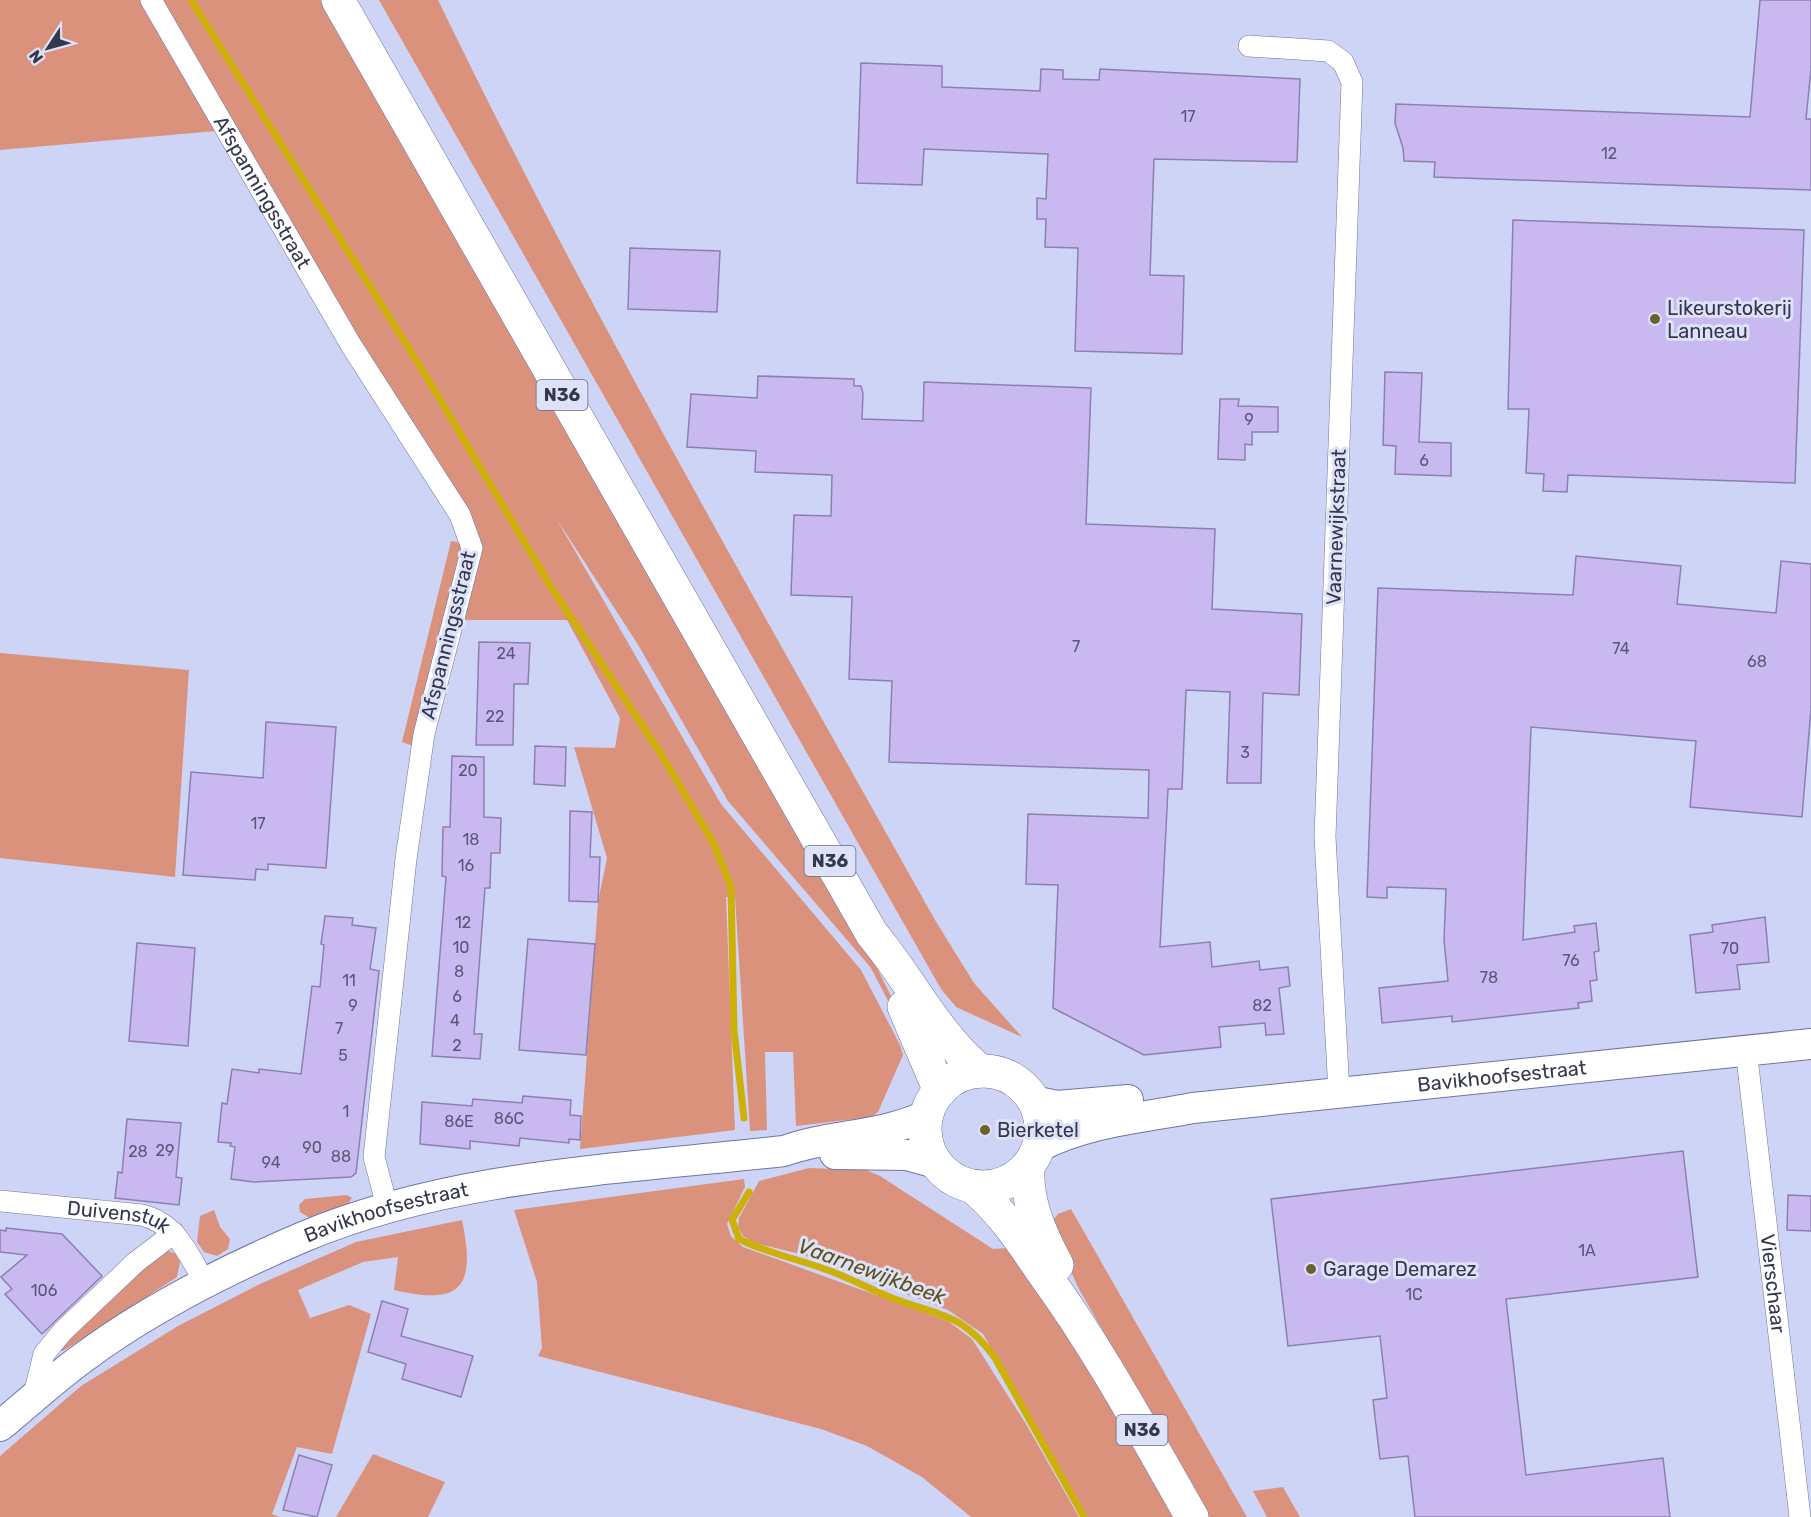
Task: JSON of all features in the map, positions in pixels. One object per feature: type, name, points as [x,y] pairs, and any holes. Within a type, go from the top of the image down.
[{"type":"main road","name":"N36","points":[[338,0],[872,934],[893,959],[939,1030],[957,1052],[980,1071],[994,1072],[1013,1079],[1033,1101],[1041,1122],[1027,1188],[1030,1205],[1092,1343]]},
{"type":"main road","name":"N36","points":[[872,934],[881,961],[920,1039],[934,1103],[924,1127],[926,1142],[936,1163],[957,1182],[972,1186],[994,1204],[1018,1235],[1092,1343],[1192,1517]]},
{"type":"main road","points":[[934,1103],[945,1085],[964,1074],[980,1071]]},
{"type":"main road","points":[[972,1186],[989,1187],[1013,1179],[1033,1157]]},
{"type":"street","name":"Afspanningsstraat","points":[[151,0],[351,345],[460,515],[472,548],[424,734],[406,859],[374,1157],[388,1209]]},
{"type":"street","name":"Vaarnewijkstraat","points":[[1249,46],[1328,51],[1343,62],[1352,82],[1325,837],[1340,1092]]},
{"type":"street","name":"Bavikhoofsestraat","points":[[1033,1157],[1060,1135],[1095,1125],[1193,1108],[1811,1044]]},
{"type":"street","name":"Vierschaar","points":[[1746,1049],[1800,1517]]},
{"type":"street","name":"Bavikhoofsestraat","points":[[1033,1101],[1057,1106],[1137,1099],[1193,1108]]},
{"type":"street","name":"Bavikhoofsestraat","points":[[0,1426],[85,1357],[205,1283],[304,1237],[388,1209],[502,1184],[784,1151],[801,1145],[904,1126],[934,1103]]},
{"type":"street","name":"Bavikhoofsestraat","points":[[784,1151],[805,1155],[907,1155],[936,1163]]},
{"type":"street","name":"Duivenstuk","points":[[0,1201],[142,1215],[159,1219],[174,1233],[205,1283]]},
{"type":"street","points":[[33,1399],[44,1354],[63,1331],[136,1262],[174,1233]]},
{"type":"shaded area","points":[[0,0],[325,0],[877,968],[913,1040],[909,1041],[871,968],[728,801],[637,643],[556,518],[721,804],[861,970],[903,1055],[878,1112],[872,1117],[796,1126],[793,1052],[765,1052],[767,1130],[750,1131],[735,897],[726,897],[735,1130],[580,1149],[598,902],[607,858],[574,747],[615,748],[620,718],[567,620],[464,620],[430,752],[402,742],[451,541],[480,546],[216,131],[0,150]]},
{"type":"shaded area","points":[[379,0],[438,0],[617,349],[935,920],[974,983],[1022,1037],[956,1007],[941,989]]},
{"type":"shaded area","points":[[0,653],[189,670],[175,877],[0,858]]},
{"type":"shaded area","points":[[809,1168],[866,1170],[880,1176],[993,1249],[1008,1248],[1015,1254],[1099,1388],[1174,1517],[1088,1517],[983,1334],[948,1310],[804,1255],[755,1243],[743,1236],[738,1227],[739,1218],[759,1181]]},
{"type":"shaded area","points":[[744,1179],[745,1187],[727,1224],[731,1236],[743,1247],[948,1321],[972,1339],[1026,1424],[1079,1517],[971,1517],[922,1477],[867,1446],[821,1429],[538,1356],[542,1348],[537,1282],[514,1210]]},
{"type":"shaded area","points":[[347,1195],[352,1198],[348,1204],[310,1218],[300,1212],[299,1205],[305,1199]]},
{"type":"shaded area","points":[[1071,1209],[1247,1517],[1209,1517],[1079,1289],[1053,1232],[1052,1221],[1058,1214]]},
{"type":"shaded area","points":[[214,1210],[220,1227],[230,1239],[228,1249],[217,1256],[204,1252],[197,1242],[200,1216]]},
{"type":"shaded area","points":[[462,1220],[467,1261],[465,1276],[459,1286],[449,1293],[435,1295],[394,1290],[398,1257],[363,1262],[298,1290],[310,1318],[349,1305],[371,1314],[332,1454],[297,1447],[272,1514],[280,1517],[0,1517],[0,1456],[81,1386],[178,1326],[260,1284],[356,1242]]},
{"type":"shaded area","points":[[166,1250],[176,1254],[180,1262],[177,1277],[63,1351],[58,1351],[58,1346],[128,1279]]},
{"type":"shaded area","points":[[373,1454],[445,1482],[428,1517],[336,1517]]},
{"type":"shaded area","points":[[1283,1487],[1300,1517],[1267,1517],[1253,1491]]},
{"type":"building","points":[[1760,0],[1811,0],[1811,69],[1806,119],[1811,119],[1811,190],[1434,177],[1435,162],[1404,161],[1403,148],[1395,123],[1396,104],[1750,117]]},
{"type":"building","points":[[861,63],[942,66],[942,87],[1040,91],[1041,69],[1063,70],[1063,79],[1099,80],[1100,69],[1300,79],[1297,162],[1154,159],[1150,275],[1184,276],[1182,354],[1075,351],[1078,248],[1045,247],[1046,219],[1037,219],[1037,198],[1046,199],[1048,154],[924,149],[922,185],[857,183]]},
{"type":"building","name":"Likeurstokerij Lanneau","points":[[1513,220],[1804,230],[1795,483],[1568,475],[1567,492],[1543,491],[1544,474],[1526,473],[1529,409],[1508,409]]},
{"type":"building","points":[[630,248],[720,251],[717,312],[628,309]]},
{"type":"building","points":[[1385,372],[1422,373],[1419,442],[1451,443],[1451,476],[1395,474],[1396,446],[1383,445]]},
{"type":"building","points":[[758,376],[854,379],[854,386],[861,386],[863,393],[862,419],[923,421],[924,382],[1091,388],[1086,524],[1215,529],[1212,609],[1302,614],[1299,695],[1263,693],[1261,783],[1227,783],[1230,692],[1186,690],[1182,789],[1168,789],[1160,947],[1210,942],[1212,967],[1259,961],[1260,970],[1288,967],[1290,986],[1279,988],[1284,1034],[1266,1035],[1265,1023],[1219,1027],[1221,1047],[1144,1055],[1053,1008],[1058,885],[1026,884],[1028,814],[1148,818],[1149,770],[889,762],[892,681],[849,679],[852,597],[791,595],[794,515],[831,516],[832,475],[755,472],[756,451],[687,447],[691,394],[757,398]]},
{"type":"building","points":[[1220,399],[1239,399],[1238,406],[1278,407],[1278,432],[1252,432],[1252,445],[1245,444],[1245,460],[1218,459]]},
{"type":"building","points":[[1576,556],[1681,566],[1677,604],[1776,613],[1781,561],[1811,564],[1811,709],[1802,817],[1690,807],[1696,741],[1531,727],[1523,940],[1575,932],[1574,926],[1596,923],[1599,951],[1594,952],[1597,980],[1590,981],[1592,1001],[1578,1003],[1579,1008],[1452,1022],[1452,1016],[1382,1023],[1379,988],[1448,981],[1444,940],[1446,889],[1387,887],[1387,898],[1367,897],[1378,588],[1573,595]]},
{"type":"building","points":[[479,642],[530,643],[528,684],[514,684],[513,745],[476,745]]},
{"type":"building","points":[[266,722],[336,727],[326,868],[268,864],[268,870],[256,869],[255,880],[183,875],[191,772],[263,778]]},
{"type":"building","points":[[535,746],[566,747],[565,786],[534,784]]},
{"type":"building","points":[[452,756],[484,757],[484,817],[501,818],[500,853],[491,853],[490,888],[485,888],[474,1034],[482,1034],[480,1059],[432,1056],[446,877],[442,876],[443,827],[450,827]]},
{"type":"building","points":[[570,811],[592,812],[590,857],[600,857],[598,902],[569,901]]},
{"type":"building","points":[[325,916],[353,918],[352,925],[376,928],[370,969],[379,971],[356,1173],[351,1177],[254,1182],[231,1179],[235,1147],[230,1146],[231,1143],[218,1142],[222,1103],[227,1104],[232,1069],[259,1073],[259,1069],[301,1074],[312,986],[320,987],[324,945],[321,944]]},
{"type":"building","points":[[1765,917],[1769,962],[1737,965],[1740,989],[1696,993],[1690,935],[1713,932],[1712,925]]},
{"type":"building","points":[[528,939],[595,944],[586,1055],[519,1050]]},
{"type":"building","points":[[137,943],[195,948],[188,1046],[129,1041]]},
{"type":"building","points":[[523,1096],[571,1100],[570,1115],[581,1116],[580,1140],[569,1139],[569,1143],[520,1138],[519,1146],[470,1141],[470,1149],[420,1144],[422,1102],[472,1106],[473,1099],[522,1103]]},
{"type":"building","points":[[127,1119],[181,1123],[176,1177],[182,1178],[179,1205],[115,1198],[118,1172],[122,1173]]},
{"type":"building","points":[[1683,1151],[1698,1277],[1506,1299],[1526,1475],[1663,1458],[1670,1517],[1415,1517],[1408,1456],[1380,1459],[1373,1400],[1387,1398],[1380,1336],[1288,1346],[1271,1199]]},
{"type":"building","points":[[1788,1195],[1811,1196],[1811,1231],[1787,1230]]},
{"type":"building","points":[[6,1228],[62,1234],[102,1276],[42,1334],[5,1294],[12,1289],[1,1277],[27,1255],[0,1252],[0,1230],[6,1231]]},
{"type":"building","points":[[382,1301],[408,1309],[401,1336],[473,1356],[461,1397],[402,1379],[406,1364],[368,1352]]},
{"type":"building","points":[[299,1455],[332,1465],[317,1517],[283,1510]]},
{"type":"waterway","points":[[191,0],[426,376],[551,587],[661,754],[714,844],[731,887],[734,1030],[744,1118]]},
{"type":"waterway","name":"Vaarnewijkbeek","points":[[749,1192],[732,1220],[739,1239],[762,1249],[833,1272],[892,1298],[937,1313],[972,1332],[995,1358],[1084,1517]]},
{"type":"place","name":"Likeurstokerij Lanneau","points":[[1655,319]]},
{"type":"place","name":"Bierketel","points":[[985,1130]]},
{"type":"place","name":"Garage Demarez","points":[[1311,1269]]}]
